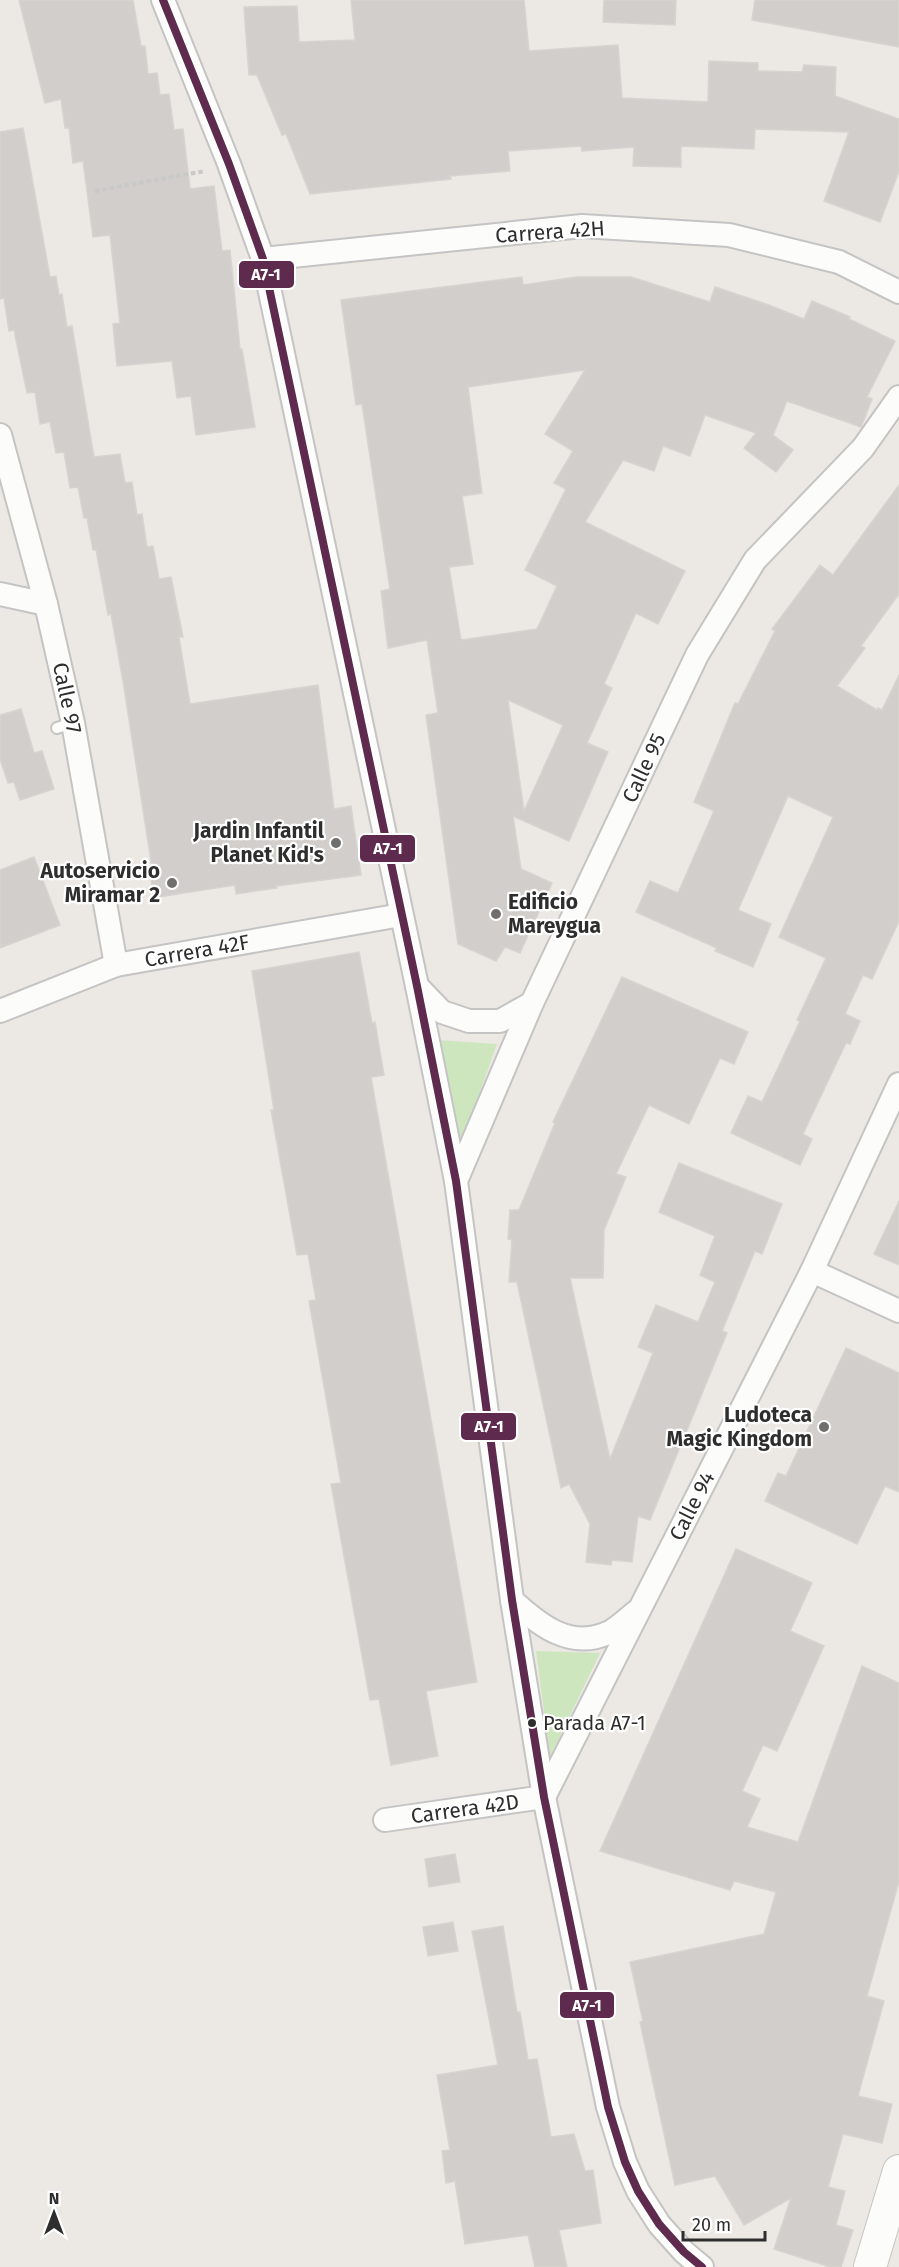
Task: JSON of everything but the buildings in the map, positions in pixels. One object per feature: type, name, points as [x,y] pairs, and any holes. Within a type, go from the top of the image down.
[{"type":"street","points":[[164,0],[230,165],[263,259],[417,986],[456,1181],[512,1600],[544,1797],[608,2107],[625,2162],[638,2191],[659,2224],[684,2252],[702,2267]]},
{"type":"street","name":"Carrera 42H","points":[[263,259],[582,226],[729,235],[839,262],[899,292]]},
{"type":"street","name":"Calle 95","points":[[456,1181],[532,1003],[697,655],[755,560],[863,448],[899,397]]},
{"type":"street","name":"Calle 97","points":[[0,435],[46,604],[65,726],[116,965]]},
{"type":"street","points":[[0,594],[46,604]]},
{"type":"street","name":"Carrera 42F","points":[[0,1011],[116,965],[401,915]]},
{"type":"street","points":[[417,986],[442,1012],[469,1022],[500,1022],[532,1003]]},
{"type":"street","name":"Calle 94","points":[[544,1797],[812,1271],[899,1084]]},
{"type":"street","points":[[812,1271],[899,1311]]},
{"type":"street","points":[[512,1600],[548,1630],[565,1637],[581,1639],[595,1638],[611,1631],[639,1610]]},
{"type":"street","name":"Carrera 42D","points":[[385,1820],[544,1797]]},
{"type":"street","points":[[870,2267],[899,2171]]},
{"type":"path","points":[[95,191],[230,165]]},
{"type":"green space","points":[[436,1040],[497,1044],[462,1143]]},
{"type":"green space","points":[[536,1651],[600,1653],[550,1757]]},
{"type":"transit line","name":"A7-1","points":[[163,0],[229,164],[263,259],[417,986],[456,1181],[512,1600],[544,1797],[608,2107],[625,2162],[638,2191],[659,2224],[684,2252],[702,2267]]},
{"type":"place","name":"Jardin Infantil Planet Kid's","points":[[336,843]]},
{"type":"place","name":"Autoservicio Miramar 2","points":[[172,883]]},
{"type":"place","name":"Edificio Mareygua","points":[[496,914]]},
{"type":"place","name":"Ludoteca Magic Kingdom","points":[[824,1427]]},
{"type":"place","name":"Parada A7-1","points":[[532,1723]]}]
